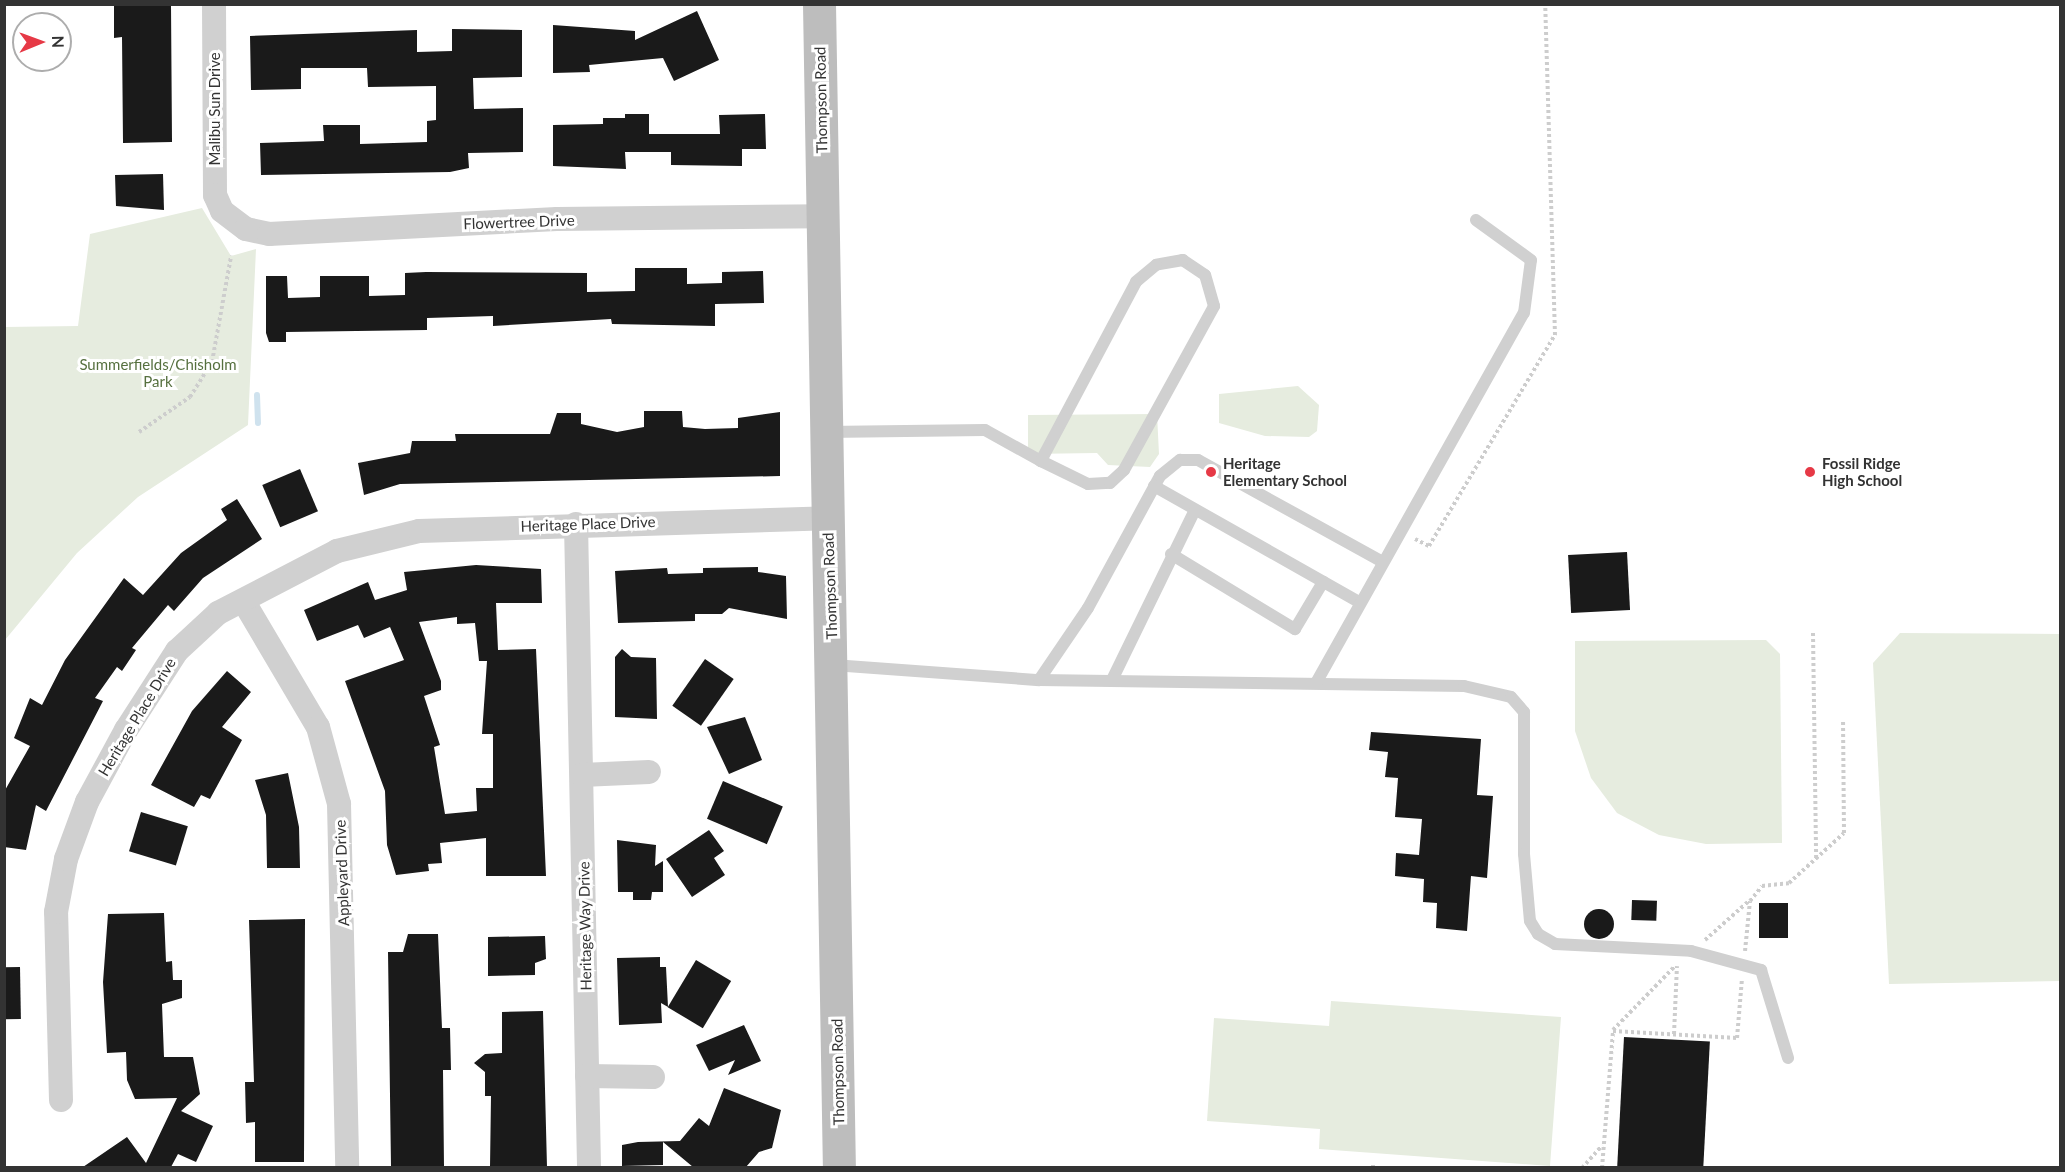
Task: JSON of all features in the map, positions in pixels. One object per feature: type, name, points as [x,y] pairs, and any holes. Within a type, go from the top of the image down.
[{"type":"street","name":"Malibu Sun Drive","points":[[214,4],[215,195],[222,211]]},
{"type":"street","name":"Thompson Road","points":[[819,4],[839,1167]]},
{"type":"street","name":"Flowertree Drive","points":[[222,211],[246,230],[269,234],[557,219],[823,216]]},
{"type":"street","name":"Heritage Place Drive","points":[[61,1100],[56,912],[66,859],[87,802],[177,651],[218,613],[244,602],[320,559],[379,538],[446,528],[828,518]]},
{"type":"street","name":"Heritage Way Drive","points":[[576,524],[589,1167]]},
{"type":"street","name":"Appleyard Drive","points":[[244,602],[318,727],[339,804],[347,1167]]},
{"type":"street","points":[[582,776],[649,772]]},
{"type":"street","points":[[587,1076],[652,1077]]},
{"type":"lane","points":[[1316,683],[1381,561],[1524,312],[1531,260],[1476,220]]},
{"type":"lane","points":[[826,432],[985,430],[1041,461],[1088,484],[1110,483],[1124,470],[1214,306],[1204,275],[1183,260],[1156,265],[1136,282],[1041,461]]},
{"type":"lane","points":[[1039,680],[1088,608],[1154,486],[1180,460],[1198,460],[1381,561]]},
{"type":"lane","points":[[1154,486],[1359,602]]},
{"type":"lane","points":[[1112,680],[1171,554],[1195,510]]},
{"type":"lane","points":[[1171,554],[1295,629],[1323,582]]},
{"type":"lane","points":[[832,665],[1039,680],[1464,686],[1511,696],[1524,712],[1524,854],[1530,921],[1539,934],[1555,944],[1691,951],[1761,970],[1788,1058]]},
{"type":"path","points":[[139,432],[190,397],[212,362],[231,256]]},
{"type":"path","points":[[1813,633],[1816,860]]},
{"type":"path","points":[[1674,1035],[1677,964]]},
{"type":"path","points":[[1582,1167],[1603,1145]]},
{"type":"green space","name":"Summerfields/Chisholm Park","points":[[202,208],[231,256],[256,249],[248,425],[138,497],[77,553],[5,640],[5,327],[78,326],[90,234]]},
{"type":"green space","points":[[1298,386],[1319,405],[1317,431],[1309,437],[1265,436],[1219,423],[1219,394]]},
{"type":"green space","points":[[1157,414],[1159,454],[1150,467],[1108,465],[1097,453],[1028,454],[1028,415]]},
{"type":"green space","points":[[1900,633],[2060,634],[2060,981],[1889,984],[1873,663]]},
{"type":"green space","points":[[1766,640],[1780,654],[1782,843],[1706,844],[1659,835],[1617,813],[1591,778],[1575,731],[1575,641]]},
{"type":"green space","points":[[1331,1001],[1561,1017],[1550,1166],[1319,1149],[1320,1129],[1207,1121],[1214,1018],[1329,1026]]},
{"type":"building","points":[[114,4],[171,4],[172,142],[123,143],[122,37],[114,38]]},
{"type":"building","points":[[697,11],[719,60],[674,81],[663,58],[589,65],[590,72],[553,73],[553,25],[635,31],[635,40]]},
{"type":"building","points":[[452,29],[522,30],[522,77],[473,78],[474,109],[523,108],[523,152],[468,153],[469,168],[450,172],[261,175],[260,143],[324,141],[323,125],[360,125],[360,144],[427,142],[427,121],[436,120],[436,86],[368,87],[367,68],[301,68],[301,89],[251,90],[250,36],[417,30],[417,52],[452,51]]},
{"type":"building","points":[[625,114],[649,114],[649,134],[720,134],[719,115],[765,114],[766,149],[742,149],[742,166],[671,165],[671,152],[625,152],[626,169],[553,166],[553,125],[603,124],[603,118],[625,118]]},
{"type":"building","points":[[163,174],[164,210],[116,206],[115,175]]},
{"type":"building","points":[[635,268],[687,268],[687,284],[722,283],[722,272],[763,271],[764,303],[715,304],[715,326],[612,324],[611,319],[493,326],[493,316],[427,318],[427,330],[286,332],[286,342],[269,342],[266,333],[266,276],[287,276],[288,298],[320,297],[320,276],[369,276],[369,296],[405,295],[405,273],[426,272],[587,273],[587,292],[635,291]]},
{"type":"building","points":[[644,411],[682,411],[683,427],[705,429],[738,428],[738,418],[780,412],[780,476],[400,484],[364,495],[358,463],[410,453],[412,441],[456,441],[455,434],[550,434],[557,413],[581,413],[581,424],[617,432],[644,427]]},
{"type":"building","points":[[300,469],[318,511],[280,527],[262,485]]},
{"type":"building","points":[[237,499],[262,539],[203,578],[174,611],[168,605],[132,648],[136,650],[122,671],[117,667],[95,698],[103,701],[46,811],[36,805],[26,850],[4,847],[4,792],[30,746],[14,738],[30,698],[42,705],[65,660],[124,578],[143,595],[181,553],[227,520],[221,509]]},
{"type":"building","points":[[1627,552],[1630,610],[1571,613],[1568,555]]},
{"type":"building","points":[[476,565],[541,569],[542,603],[496,603],[498,650],[536,649],[546,876],[486,876],[486,838],[440,843],[442,863],[428,864],[429,871],[396,875],[387,845],[385,791],[345,681],[404,660],[390,627],[364,638],[358,625],[317,641],[304,610],[368,582],[375,600],[407,590],[404,572]],"holes":[[[457,617],[457,624],[475,623],[479,661],[487,661],[482,734],[493,734],[493,788],[476,788],[477,811],[445,814],[434,747],[440,745],[424,696],[441,690],[441,681],[419,622]]]},
{"type":"building","points":[[758,567],[758,572],[786,576],[787,619],[729,608],[722,614],[695,614],[695,621],[618,623],[615,571],[667,568],[668,574],[703,573],[703,568]]},
{"type":"building","points":[[622,649],[631,657],[656,658],[657,719],[615,717],[615,657]]},
{"type":"building","points":[[705,659],[734,679],[701,726],[672,706]]},
{"type":"building","points":[[227,671],[251,692],[222,727],[242,740],[210,799],[201,795],[194,807],[151,785],[192,711]]},
{"type":"building","points":[[745,717],[762,760],[729,774],[707,727]]},
{"type":"building","points":[[1371,732],[1481,739],[1477,795],[1493,796],[1487,878],[1471,876],[1467,931],[1436,928],[1437,903],[1423,902],[1424,879],[1395,876],[1396,853],[1419,855],[1422,819],[1395,817],[1398,778],[1385,777],[1388,752],[1369,750]]},
{"type":"building","points":[[288,773],[299,827],[300,868],[267,868],[266,815],[255,780]]},
{"type":"building","points":[[723,781],[783,806],[767,844],[707,819]]},
{"type":"building","points":[[141,812],[188,826],[176,866],[129,851]]},
{"type":"building","points":[[709,830],[724,851],[714,858],[725,875],[692,897],[666,859]]},
{"type":"building","points":[[617,840],[656,845],[655,866],[663,861],[663,892],[652,892],[651,900],[633,900],[633,892],[618,892]]},
{"type":"building","points":[[1632,900],[1657,901],[1656,921],[1631,920]]},
{"type":"building","points":[[1759,903],[1788,903],[1788,938],[1759,938]]},
{"type":"building","points":[[1599,909],[1610,913],[1614,924],[1610,935],[1599,939],[1588,935],[1584,924],[1588,913]]},
{"type":"building","points":[[164,913],[166,962],[172,961],[173,980],[182,980],[182,998],[162,1004],[164,1057],[193,1057],[200,1094],[181,1111],[213,1126],[196,1162],[178,1154],[171,1167],[83,1167],[127,1137],[146,1163],[177,1098],[135,1099],[127,1080],[126,1052],[107,1053],[103,982],[108,914]]},
{"type":"building","points":[[305,919],[304,1162],[255,1162],[255,1122],[246,1123],[245,1082],[254,1082],[249,920]]},
{"type":"building","points":[[408,934],[438,934],[442,1028],[450,1028],[451,1070],[443,1070],[444,1167],[391,1167],[388,952],[403,952]]},
{"type":"building","points":[[545,936],[546,959],[535,963],[535,975],[488,976],[488,937]]},
{"type":"building","points":[[660,957],[660,967],[666,967],[668,1007],[661,1003],[662,1023],[619,1025],[617,958]]},
{"type":"building","points":[[696,960],[731,981],[703,1028],[668,1007]]},
{"type":"building","points":[[4,967],[20,967],[21,1019],[5,1019]]},
{"type":"building","points":[[543,1011],[547,1167],[490,1167],[491,1096],[485,1096],[485,1072],[474,1063],[485,1054],[502,1053],[502,1012]]},
{"type":"building","points":[[744,1025],[761,1061],[728,1075],[735,1060],[709,1071],[696,1045]]},
{"type":"building","points":[[1624,1037],[1710,1042],[1703,1168],[1617,1167]]},
{"type":"building","points":[[724,1088],[781,1110],[772,1148],[759,1152],[746,1167],[693,1167],[663,1142],[663,1165],[622,1166],[622,1145],[638,1142],[680,1141],[699,1118],[709,1126]]},
{"type":"waterway","points":[[257,395],[258,423]]},
{"type":"place","name":"Heritage Elementary School","points":[[1211,472]]},
{"type":"place","name":"Fossil Ridge High School","points":[[1810,472]]}]
